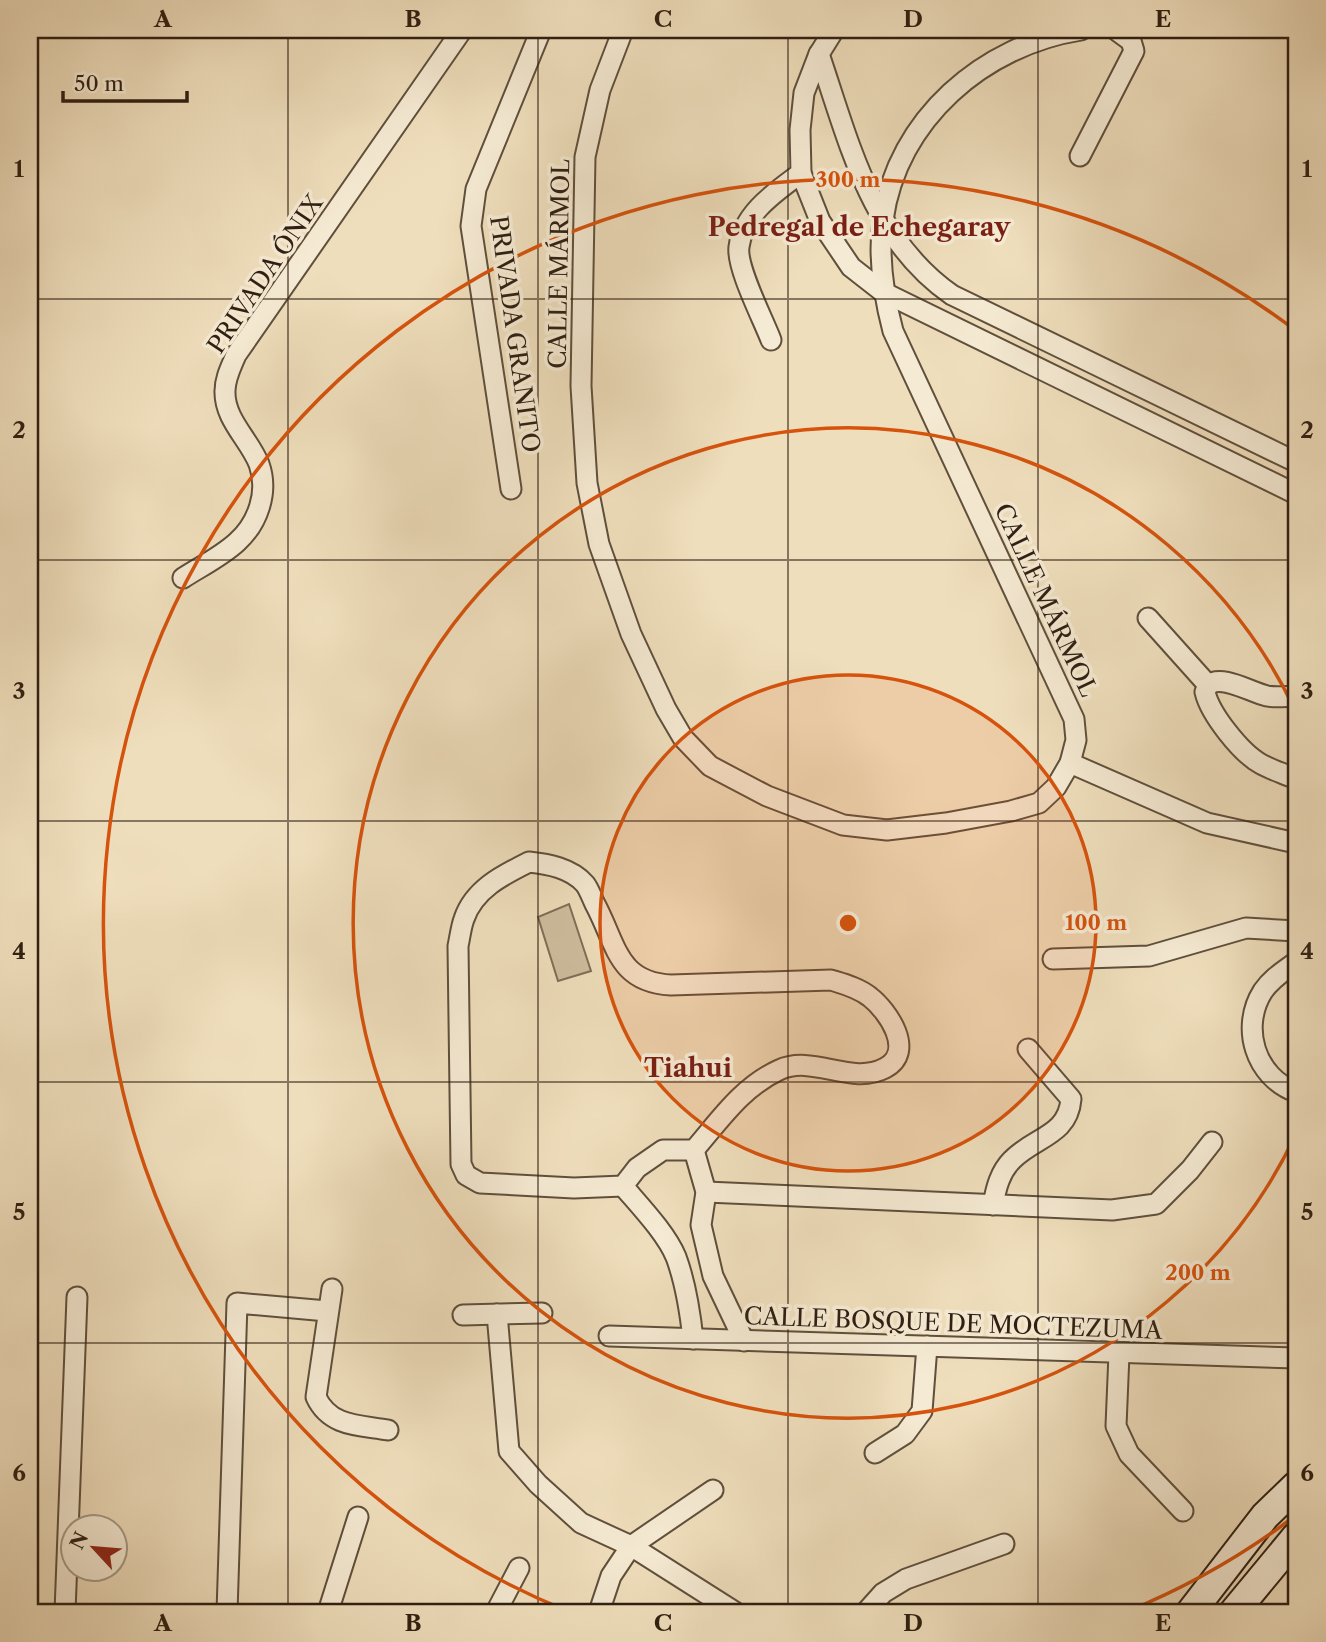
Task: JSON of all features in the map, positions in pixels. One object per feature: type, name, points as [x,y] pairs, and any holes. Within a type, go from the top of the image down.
[{"type":"street","name":"PRIVADA ÓNIX","points":[[183,578],[237,543],[257,517],[263,492],[259,465],[229,413],[225,393],[227,376],[236,355],[462,30]]},
{"type":"street","name":"PRIVADA GRANITO","points":[[511,489],[471,226],[476,189],[541,30]]},
{"type":"street","name":"CALLE MÁRMOL","points":[[623,30],[600,90],[585,157],[581,386],[587,483],[599,544],[632,634],[666,709],[683,738],[710,766],[767,796],[842,825],[887,830],[946,823],[1039,803],[1056,787],[1070,763],[1076,740],[1074,719],[893,331],[883,292],[883,220]]},
{"type":"street","points":[[834,30],[819,54],[804,93],[800,130],[801,173],[820,221],[851,267],[883,292],[1296,494]]},
{"type":"street","points":[[883,220],[896,169],[917,129],[941,101],[975,71],[1017,47],[1064,32],[1081,30]]},
{"type":"street","points":[[1080,156],[1134,51],[1130,41],[1116,30]]},
{"type":"street","points":[[819,54],[863,183],[883,220],[908,255],[933,282],[952,295],[1296,462]]},
{"type":"street","points":[[771,340],[742,268],[738,247],[748,222],[768,198],[801,173]]},
{"type":"street","points":[[1148,618],[1208,685]]},
{"type":"street","points":[[1296,696],[1271,696],[1222,680],[1213,681],[1205,692],[1212,708],[1243,750],[1260,763],[1296,779]]},
{"type":"street","points":[[1070,763],[1207,824],[1296,843]]},
{"type":"street","points":[[529,862],[551,865],[569,872],[584,884],[609,930],[623,965],[638,977],[656,984],[831,980],[852,986],[870,996],[886,1012],[898,1034],[898,1049],[892,1062],[884,1069],[858,1074],[810,1065],[783,1068],[759,1080],[736,1100],[694,1150],[663,1150],[637,1168],[622,1186],[574,1188],[480,1183],[466,1175],[461,1164],[458,946],[464,918],[478,896],[496,879],[529,862]]},
{"type":"street","points":[[1053,959],[1149,956],[1246,928],[1296,931]]},
{"type":"street","points":[[1296,962],[1274,978],[1262,993],[1251,1029],[1254,1049],[1262,1065],[1274,1079],[1296,1092]]},
{"type":"street","points":[[993,1205],[998,1181],[1013,1159],[1055,1131],[1070,1114],[1072,1099],[1028,1049]]},
{"type":"street","points":[[706,1192],[1112,1210],[1156,1204],[1190,1170],[1212,1142]]},
{"type":"street","points":[[694,1150],[706,1192],[701,1225],[713,1276],[744,1341]]},
{"type":"street","points":[[622,1186],[648,1215],[675,1255],[688,1300],[693,1339]]},
{"type":"street","points":[[331,1289],[316,1397],[322,1410],[345,1423],[388,1430]]},
{"type":"street","points":[[65,1612],[76,1297]]},
{"type":"street","points":[[228,1612],[237,1303],[327,1311]]},
{"type":"street","points":[[463,1315],[542,1313]]},
{"type":"street","points":[[497,1314],[509,1451],[538,1484],[581,1523],[631,1546],[735,1612]]},
{"type":"street","name":"CALLE BOSQUE DE MOCTEZUMA","points":[[609,1336],[1296,1358]]},
{"type":"street","points":[[875,1452],[905,1434],[922,1411],[927,1346]]},
{"type":"street","points":[[1119,1354],[1116,1426],[1129,1454],[1182,1511]]},
{"type":"street","points":[[1191,1612],[1265,1516],[1296,1486]]},
{"type":"street","points":[[599,1612],[611,1576],[631,1546],[713,1490]]},
{"type":"street","points":[[1234,1612],[1294,1540],[1265,1516]]},
{"type":"street","points":[[328,1612],[358,1517]]},
{"type":"street","points":[[866,1612],[883,1593],[906,1579],[1004,1544]]},
{"type":"street","points":[[1227,1567],[1254,1590]]},
{"type":"street","points":[[496,1612],[519,1568]]},
{"type":"shaded area","points":[[569,904],[591,971],[558,981],[538,917]]},
{"type":"district","name":"Pedregal de Echegaray","points":[[859,227]]},
{"type":"district","name":"Tiahui","points":[[688,1068]]}]
